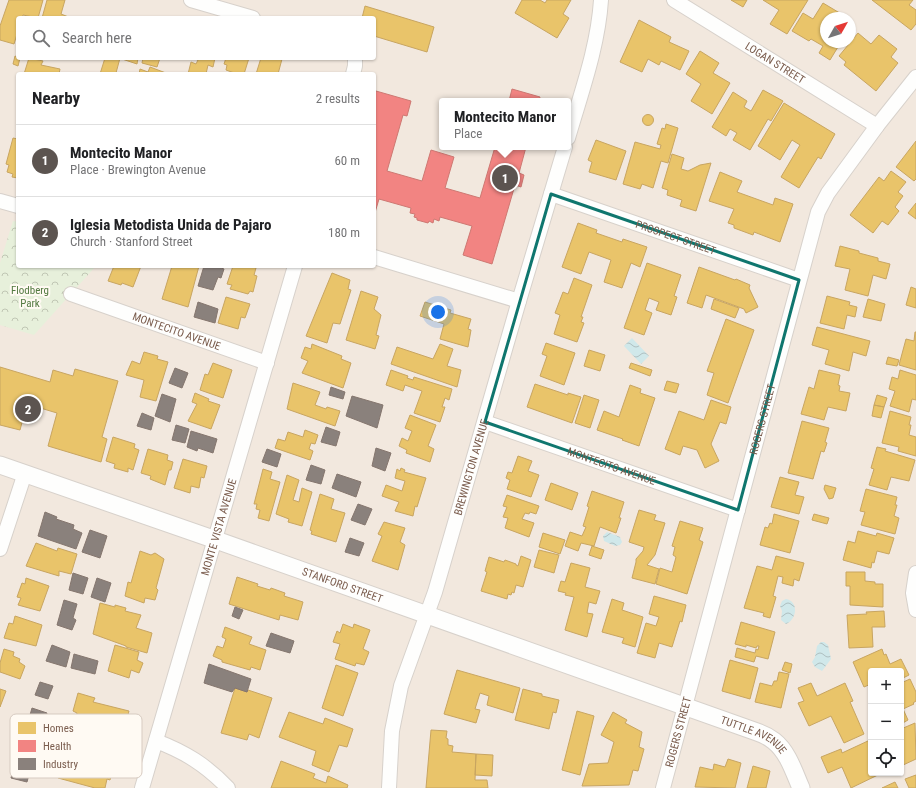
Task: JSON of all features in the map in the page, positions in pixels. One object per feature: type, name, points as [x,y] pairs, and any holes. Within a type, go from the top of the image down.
[{"type":"street","points":[[191,0],[246,16]]},
{"type":"street","points":[[571,128],[591,60],[597,32],[601,0]]},
{"type":"street","name":"LOGAN STREET","points":[[674,0],[877,126]]},
{"type":"street","points":[[354,72],[355,60]]},
{"type":"street","name":"ROGERS STREET","points":[[663,788],[822,202],[877,126],[916,77]]},
{"type":"street","name":"BREWINGTON AVENUE","points":[[389,788],[392,731],[397,701],[406,669],[435,592],[564,150]]},
{"type":"street","name":"PROSPECT STREET","points":[[551,194],[800,280]]},
{"type":"street","points":[[0,201],[16,205]]},
{"type":"street","points":[[376,258],[519,301]]},
{"type":"street","name":"MONTE VISTA AVENUE","points":[[142,788],[216,540],[294,268]]},
{"type":"street","name":"MONTECITO AVENUE","points":[[71,294],[267,363]]},
{"type":"street","name":"MONTECITO AVENUE","points":[[484,422],[738,510]]},
{"type":"street","name":"STANFORD STREET","points":[[0,465],[685,706]]},
{"type":"street","points":[[0,549],[25,473]]},
{"type":"street","points":[[916,573],[914,593],[916,610]]},
{"type":"street","name":"TUTTLE AVENUE","points":[[685,706],[757,732],[773,740],[785,753],[801,788]]},
{"type":"street","points":[[156,741],[195,759],[210,770],[228,788]]},
{"type":"highlighted area","points":[[551,194],[799,280],[738,510],[485,422]]},
{"type":"shaded area","points":[[0,0],[916,0],[916,788],[0,788]]},
{"type":"green space","name":"Flodberg Park","points":[[13,221],[16,222],[16,268],[94,268],[34,335],[0,325],[0,263]]},
{"type":"water","points":[[632,338],[649,356],[641,364],[624,346]]},
{"type":"water","points":[[607,532],[620,537],[622,542],[620,545],[615,546],[604,541],[603,536]]},
{"type":"water","points":[[786,599],[793,603],[795,611],[790,622],[786,624],[781,620],[782,611],[780,606],[782,601]]},
{"type":"water","points":[[821,642],[828,645],[831,659],[822,671],[815,667],[812,662],[815,657],[817,646]]},
{"type":"building: Homes","points":[[9,0],[43,0],[39,16],[16,16],[16,38],[14,44],[0,40],[0,26]]},
{"type":"building: Homes","points":[[47,0],[65,0],[61,14],[66,16],[43,16]]},
{"type":"building: Homes","points":[[522,0],[540,0],[545,3],[547,0],[571,0],[563,14],[569,18],[557,38],[515,13]]},
{"type":"building: Homes","points":[[731,0],[747,0],[743,7]]},
{"type":"building: Homes","points":[[763,0],[808,0],[787,34],[770,24],[779,10]]},
{"type":"building: Homes","points":[[872,0],[913,0],[909,5],[916,10],[916,24],[911,30]]},
{"type":"building: Homes","points":[[823,3],[838,12],[820,12],[820,44],[811,39],[809,41],[792,31],[803,13],[813,19]]},
{"type":"building: Homes","points":[[365,6],[434,27],[427,52],[376,37],[376,16],[362,16]]},
{"type":"building: Homes","points":[[639,20],[671,37],[669,42],[689,51],[680,70],[661,61],[659,65],[648,59],[642,72],[620,62]]},
{"type":"building: Homes","points":[[858,33],[871,44],[879,35],[897,49],[891,57],[898,63],[876,91],[844,65],[846,62],[839,56],[846,48],[856,48],[856,35]]},
{"type":"building: Homes","points":[[822,48],[837,48],[830,60],[819,53]]},
{"type":"building: Homes","points":[[700,51],[719,63],[713,73],[730,83],[712,114],[691,101],[701,84],[686,74]]},
{"type":"building: Homes","points":[[15,56],[16,60],[20,60],[18,66],[13,64]]},
{"type":"building: Homes","points":[[28,60],[43,61],[41,65],[60,69],[59,72],[25,72]]},
{"type":"building: Homes","points":[[104,60],[119,60],[116,72],[101,72]]},
{"type":"building: Homes","points":[[125,60],[138,60],[137,64]]},
{"type":"building: Homes","points":[[143,60],[159,60],[157,67],[142,63]]},
{"type":"building: Homes","points":[[198,60],[215,60],[213,67],[208,65],[206,72],[188,72],[191,62],[196,64]]},
{"type":"building: Homes","points":[[225,60],[248,60],[245,72],[232,72],[226,70],[227,65],[224,64]]},
{"type":"building: Homes","points":[[260,60],[282,60],[279,72],[257,72]]},
{"type":"building: Homes","points":[[150,67],[163,72],[148,72]]},
{"type":"building: Homes","points":[[140,69],[148,72],[139,72]]},
{"type":"building: Homes","points":[[763,90],[783,101],[771,121],[768,119],[750,150],[733,140],[737,133],[730,129],[726,136],[712,127],[733,92],[747,101],[744,107],[751,111]]},
{"type":"building: Homes","points":[[784,103],[835,134],[821,159],[818,157],[799,188],[781,177],[800,145],[792,140],[780,160],[758,146]]},
{"type":"building: Homes","points":[[646,115],[650,115],[652,116],[652,124],[646,125],[643,122],[643,118]]},
{"type":"building: Homes","points":[[666,124],[678,128],[668,163],[661,161],[653,188],[642,184],[640,189],[623,184],[635,142],[660,149],[661,145],[657,144],[662,128],[665,129]]},
{"type":"building: Homes","points":[[13,138],[16,139],[16,178],[12,177],[13,174],[7,172],[9,165],[6,164]]},
{"type":"building: Homes","points":[[596,140],[626,151],[616,180],[589,172],[592,162],[588,160]]},
{"type":"building: Homes","points":[[916,141],[916,179],[914,181],[896,167]]},
{"type":"building: Homes","points":[[672,154],[684,158],[681,169],[688,171],[700,165],[711,163],[696,211],[680,206],[682,200],[667,195],[668,190],[662,188]]},
{"type":"building: Homes","points":[[891,171],[906,182],[898,192],[903,196],[895,207],[899,211],[888,225],[882,221],[873,233],[850,215],[879,177],[884,181]]},
{"type":"building: Homes","points":[[720,172],[742,181],[737,192],[773,205],[775,198],[793,204],[780,242],[754,232],[753,235],[734,228],[734,225],[728,223],[734,209],[709,201]]},
{"type":"building: Homes","points":[[916,203],[916,219],[908,213]]},
{"type":"building: Homes","points":[[578,223],[597,230],[596,233],[622,242],[623,239],[647,247],[640,267],[631,263],[622,288],[604,282],[611,260],[589,252],[581,274],[562,267]]},
{"type":"building: Homes","points":[[840,246],[859,251],[859,253],[878,258],[878,261],[890,264],[886,279],[873,275],[868,296],[845,290],[850,269],[835,266]]},
{"type":"building: Homes","points":[[647,263],[681,275],[674,296],[677,297],[671,315],[656,310],[659,302],[649,298],[645,310],[652,313],[644,335],[624,328]]},
{"type":"building: Homes","points":[[699,267],[750,285],[749,288],[758,307],[746,313],[744,309],[706,295],[702,308],[687,303]]},
{"type":"building: Homes","points":[[113,268],[140,268],[133,287],[122,283],[121,285],[108,281]]},
{"type":"building: Homes","points":[[171,268],[198,268],[188,307],[162,299]]},
{"type":"building: Homes","points":[[232,268],[256,268],[254,275],[257,276],[253,292],[250,291],[248,294],[230,289],[232,285],[227,284]]},
{"type":"building: Homes","points":[[332,273],[350,280],[348,289],[351,290],[340,324],[333,323],[327,343],[306,336]]},
{"type":"building: Homes","points":[[574,278],[592,285],[581,317],[583,317],[581,322],[584,323],[577,342],[554,334],[560,315],[555,313],[563,292],[568,294]]},
{"type":"building: Homes","points":[[911,287],[916,289],[916,308],[906,305]]},
{"type":"building: Homes","points":[[361,291],[378,297],[374,309],[381,315],[376,335],[379,336],[375,349],[346,340]]},
{"type":"building: Homes","points":[[827,296],[850,302],[849,305],[857,307],[855,317],[847,315],[844,329],[820,323]]},
{"type":"building: Homes","points":[[226,297],[250,304],[245,318],[241,317],[238,329],[218,323]]},
{"type":"building: Homes","points":[[714,299],[739,308],[735,318],[711,309]]},
{"type":"building: Homes","points":[[868,299],[885,304],[881,321],[863,317]]},
{"type":"building: Homes","points":[[425,302],[451,310],[450,313],[471,319],[468,329],[471,330],[468,347],[440,339],[444,324],[420,316]]},
{"type":"building: Homes","points":[[726,319],[754,330],[728,403],[707,395],[714,373],[707,371]]},
{"type":"building: Homes","points":[[817,327],[870,341],[866,356],[853,352],[849,371],[825,364],[829,350],[812,345]]},
{"type":"building: Homes","points":[[915,332],[916,370],[899,365],[906,339],[914,341]]},
{"type":"building: Homes","points":[[546,343],[575,353],[564,385],[540,376],[547,356],[542,354]]},
{"type":"building: Homes","points":[[312,344],[342,356],[341,359],[351,363],[343,388],[302,373],[308,361],[301,358],[305,347],[311,349]]},
{"type":"building: Homes","points":[[440,344],[453,349],[447,366],[461,370],[457,387],[391,364],[397,347],[433,359]]},
{"type":"building: Homes","points":[[589,350],[605,355],[600,371],[584,366]]},
{"type":"building: Homes","points":[[144,352],[158,356],[157,359],[168,362],[156,401],[140,397],[144,380],[126,375],[132,361],[140,364]]},
{"type":"building: Homes","points":[[888,357],[899,360],[897,366],[886,364]]},
{"type":"building: Homes","points":[[213,363],[232,370],[223,398],[200,390],[205,374],[208,375]]},
{"type":"building: Homes","points":[[631,363],[652,370],[650,376],[629,368]]},
{"type":"building: Homes","points":[[0,367],[50,382],[53,370],[73,376],[75,369],[118,381],[102,437],[107,439],[101,462],[48,446],[57,413],[27,404],[20,430],[0,425]]},
{"type":"building: Homes","points":[[391,370],[408,376],[407,378],[413,380],[414,377],[452,389],[449,400],[445,398],[442,407],[445,407],[440,422],[414,413],[422,391],[405,385],[403,391],[386,385]]},
{"type":"building: Homes","points":[[819,370],[840,375],[838,385],[840,386],[839,391],[850,393],[846,411],[828,407],[824,420],[801,414],[809,387],[814,389]]},
{"type":"building: Homes","points":[[900,370],[916,375],[916,400],[912,399],[909,412],[890,406],[895,391],[889,389],[892,377],[898,379]]},
{"type":"building: Homes","points":[[667,381],[679,384],[676,393],[664,390]]},
{"type":"building: Homes","points":[[293,383],[320,392],[315,405],[326,409],[327,407],[340,411],[335,426],[287,409]]},
{"type":"building: Homes","points":[[535,384],[568,395],[568,393],[581,397],[572,423],[527,407]]},
{"type":"building: Homes","points":[[630,385],[641,389],[640,393],[655,398],[639,446],[597,430],[604,411],[619,417]]},
{"type":"building: Homes","points":[[195,393],[209,399],[208,401],[220,405],[211,429],[188,421],[197,404],[192,402]]},
{"type":"building: Homes","points":[[584,395],[599,400],[590,428],[575,423]]},
{"type":"building: Homes","points":[[877,395],[887,398],[884,407],[874,405]]},
{"type":"building: Homes","points":[[711,400],[731,407],[726,424],[720,422],[711,444],[719,461],[705,468],[697,450],[683,446],[680,455],[665,449],[679,411],[704,420]]},
{"type":"building: Homes","points":[[874,405],[884,407],[881,418],[872,416]]},
{"type":"building: Homes","points":[[890,411],[911,417],[909,435],[916,437],[916,456],[898,451],[899,447],[882,443]]},
{"type":"building: Homes","points":[[410,415],[436,425],[428,446],[434,449],[430,462],[406,453],[407,450],[399,446],[402,438],[408,441],[412,431],[405,428]]},
{"type":"building: Homes","points":[[802,421],[829,428],[825,442],[827,443],[824,452],[821,451],[813,479],[788,473]]},
{"type":"building: Homes","points":[[305,430],[318,435],[315,444],[311,443],[309,449],[313,451],[310,460],[275,448],[278,439],[285,441],[288,432],[303,437]]},
{"type":"building: Homes","points":[[113,437],[135,444],[134,448],[139,450],[133,470],[128,468],[128,472],[114,468],[115,464],[106,461]]},
{"type":"building: Homes","points":[[877,447],[915,460],[909,481],[891,477],[887,490],[869,485],[874,469],[871,468]]},
{"type":"building: Homes","points":[[148,449],[168,455],[167,460],[173,462],[165,485],[150,479],[151,476],[141,473]]},
{"type":"building: Homes","points":[[518,456],[532,461],[528,471],[539,475],[531,497],[507,489],[510,480],[506,478],[508,472],[512,473]]},
{"type":"building: Homes","points":[[183,459],[207,466],[204,478],[201,477],[199,488],[191,486],[190,493],[174,488]]},
{"type":"building: Homes","points":[[401,468],[405,470],[404,472],[426,478],[417,507],[415,506],[413,516],[395,511],[399,502],[382,496],[386,485],[402,491],[405,481],[395,478],[397,469],[400,471]]},
{"type":"building: Homes","points":[[263,469],[272,472],[270,479],[280,482],[269,521],[258,518],[260,510],[256,509],[257,504],[254,504]]},
{"type":"building: Homes","points":[[287,475],[299,480],[293,500],[299,502],[302,488],[312,492],[302,526],[288,522],[289,519],[276,514]]},
{"type":"building: Homes","points":[[780,477],[799,482],[795,495],[804,497],[799,514],[771,507]]},
{"type":"building: Homes","points":[[551,483],[578,493],[572,510],[545,500]]},
{"type":"building: Homes","points":[[825,485],[836,488],[833,498],[829,499],[824,489]]},
{"type":"building: Homes","points":[[866,489],[897,497],[895,505],[897,505],[894,516],[899,518],[895,534],[861,525],[865,512],[860,511]]},
{"type":"building: Homes","points":[[592,491],[624,502],[619,518],[621,518],[616,533],[600,527],[594,546],[581,543],[578,551],[565,546],[570,532],[582,536],[586,527],[583,526]]},
{"type":"building: Homes","points":[[320,494],[334,499],[331,509],[345,513],[336,542],[311,534],[312,531],[310,530]]},
{"type":"building: Homes","points":[[507,495],[539,506],[536,514],[530,512],[529,514],[525,513],[522,519],[534,523],[529,537],[505,528],[508,518],[503,517],[507,507],[503,506]]},
{"type":"building: Homes","points":[[639,510],[656,515],[654,520],[665,523],[655,555],[647,565],[659,569],[655,584],[632,578],[636,559],[643,551],[644,547],[629,542]]},
{"type":"building: Homes","points":[[774,514],[799,521],[790,553],[760,545],[765,527],[768,528],[770,523],[772,524]]},
{"type":"building: Homes","points":[[814,514],[829,518],[827,524],[812,520]]},
{"type":"building: Homes","points":[[680,521],[703,528],[699,540],[703,542],[687,594],[656,584],[660,568],[672,572],[676,557],[673,555],[675,547],[672,546]]},
{"type":"building: Homes","points":[[384,522],[405,528],[400,542],[405,545],[398,570],[372,561],[382,536],[378,534]]},
{"type":"building: Homes","points":[[858,531],[876,536],[877,533],[894,538],[889,554],[877,551],[871,568],[843,560],[848,541],[855,543]]},
{"type":"building: Homes","points":[[543,533],[565,540],[560,554],[539,547]]},
{"type":"building: Homes","points":[[36,543],[57,551],[58,548],[77,554],[71,574],[59,571],[59,576],[26,566]]},
{"type":"building: Homes","points":[[592,546],[604,550],[601,559],[589,555]]},
{"type":"building: Homes","points":[[539,550],[559,555],[554,573],[534,567]]},
{"type":"building: Homes","points":[[140,551],[151,555],[155,553],[164,559],[156,588],[158,590],[155,600],[145,598],[144,603],[125,596],[128,582],[131,583]]},
{"type":"building: Homes","points":[[521,556],[531,560],[523,587],[516,585],[514,593],[512,592],[511,595],[508,594],[507,599],[481,591],[487,572],[485,571],[489,557],[504,562],[505,560],[518,566]]},
{"type":"building: Homes","points":[[776,556],[804,563],[799,581],[794,579],[793,586],[782,583],[783,577],[778,576],[773,596],[776,597],[770,618],[763,616],[764,613],[744,608],[757,566],[772,570]]},
{"type":"building: Homes","points":[[571,563],[590,568],[585,587],[600,591],[596,604],[589,602],[587,613],[593,614],[587,637],[565,630],[574,597],[565,595],[566,593],[558,591],[561,581],[565,582]]},
{"type":"building: Homes","points":[[846,572],[865,572],[865,581],[875,582],[875,584],[883,584],[883,607],[850,605],[850,586],[846,586]]},
{"type":"building: Homes","points":[[237,577],[258,584],[257,586],[270,590],[271,588],[285,593],[284,596],[303,602],[298,620],[280,615],[279,620],[229,604]]},
{"type":"building: Homes","points":[[26,578],[49,586],[40,611],[18,605],[21,598],[17,597],[22,583],[25,584]]},
{"type":"building: Homes","points":[[654,596],[686,605],[682,622],[680,621],[672,647],[659,643],[655,658],[637,653],[646,623],[656,626],[659,617],[649,614]]},
{"type":"building: Homes","points":[[612,599],[624,603],[622,610],[643,617],[635,647],[622,643],[624,638],[602,632]]},
{"type":"building: Homes","points":[[100,603],[126,608],[125,611],[141,615],[136,628],[152,633],[147,653],[126,647],[93,634]]},
{"type":"building: Homes","points":[[884,611],[885,627],[872,627],[873,647],[849,648],[847,615]]},
{"type":"building: Homes","points":[[15,616],[42,625],[36,646],[4,638],[9,623],[13,624]]},
{"type":"building: Homes","points":[[741,622],[775,632],[768,659],[756,656],[754,662],[735,657],[737,648],[755,653],[759,646],[756,648],[735,644]]},
{"type":"building: Homes","points":[[343,624],[353,628],[354,624],[370,630],[363,649],[369,652],[364,665],[356,663],[355,666],[335,659],[340,644],[333,642],[337,631],[340,633]]},
{"type":"building: Homes","points":[[225,627],[252,637],[249,644],[266,650],[260,670],[251,667],[250,670],[222,662],[222,660],[213,656],[217,646],[223,648],[226,639],[222,637]]},
{"type":"building: Homes","points":[[115,645],[139,652],[137,660],[143,663],[139,673],[131,670],[129,678],[108,671]]},
{"type":"building: Homes","points":[[4,649],[14,652],[13,656],[20,659],[19,662],[25,666],[20,679],[0,672],[0,663]]},
{"type":"building: Homes","points":[[882,649],[890,664],[901,659],[909,675],[904,678],[904,668],[868,668],[868,685],[864,687],[853,662]]},
{"type":"building: Homes","points":[[730,660],[758,668],[750,699],[722,691]]},
{"type":"building: Homes","points":[[785,662],[792,664],[790,673],[782,670]]},
{"type":"building: Homes","points":[[336,665],[358,673],[343,716],[322,708]]},
{"type":"building: Homes","points":[[457,670],[520,688],[513,713],[487,705],[489,696],[480,693],[475,709],[480,710],[476,723],[444,714]]},
{"type":"building: Homes","points":[[779,672],[789,674],[781,708],[755,702],[760,683],[772,686],[774,681],[777,681]]},
{"type":"building: Homes","points":[[910,679],[916,692],[916,701],[913,703],[914,704],[904,709],[904,704],[904,682]]},
{"type":"building: Homes","points":[[811,683],[817,696],[845,683],[853,701],[850,702],[864,734],[844,743],[831,716],[809,726],[798,703],[804,701],[798,688]]},
{"type":"building: Homes","points":[[235,688],[247,692],[248,690],[272,698],[259,738],[249,734],[247,740],[221,733]]},
{"type":"building: Homes","points":[[0,689],[6,691],[0,707]]},
{"type":"building: Homes","points":[[523,689],[559,700],[556,713],[553,712],[549,729],[515,720]]},
{"type":"building: Homes","points":[[78,693],[95,698],[93,702],[129,711],[128,714],[77,714],[73,711]]},
{"type":"building: Homes","points":[[577,711],[594,716],[580,775],[562,770]]},
{"type":"building: Homes","points":[[904,711],[908,720],[904,722]]},
{"type":"building: Homes","points":[[289,712],[323,724],[325,718],[353,729],[347,747],[339,745],[329,772],[312,765],[316,751],[279,737]]},
{"type":"building: Homes","points":[[613,712],[627,720],[625,723],[642,732],[639,747],[644,749],[638,771],[633,770],[629,785],[582,786],[589,764],[608,763],[614,742],[601,735]]},
{"type":"building: Homes","points":[[915,723],[916,759],[904,765],[904,740],[904,728]]},
{"type":"building: Homes","points":[[431,730],[447,731],[446,738],[448,739],[448,745],[453,746],[452,752],[476,754],[475,780],[487,780],[488,788],[426,788]]},
{"type":"building: Homes","points":[[868,741],[868,776],[876,776],[851,788],[842,767],[828,773],[821,757],[841,749],[842,753]]},
{"type":"building: Homes","points":[[476,754],[493,755],[492,776],[475,775]]},
{"type":"building: Homes","points":[[728,759],[741,763],[735,788],[695,787],[700,767],[713,770],[714,764],[725,767]]},
{"type":"building: Homes","points":[[281,761],[315,774],[313,778],[326,783],[328,776],[348,785],[347,788],[271,788]]},
{"type":"building: Homes","points":[[753,766],[770,771],[766,788],[747,788]]},
{"type":"building: Homes","points":[[916,775],[916,788],[909,788],[905,779]]},
{"type":"building: Homes","points":[[58,778],[111,778],[110,780],[107,779],[105,788],[95,788]]},
{"type":"building: Homes","points":[[895,782],[898,788],[882,788]]},
{"type":"building: Health","points":[[512,89],[540,97],[540,98],[510,98]]},
{"type":"building: Health","points":[[376,91],[411,101],[407,116],[403,115],[387,171],[422,181],[431,150],[454,157],[445,188],[480,198],[494,150],[525,150],[519,173],[524,175],[521,187],[515,185],[492,264],[463,255],[472,226],[440,217],[439,221],[434,219],[433,223],[429,221],[428,223],[417,220],[417,218],[414,217],[415,214],[410,213],[411,208],[379,199],[376,209]]},
{"type":"building: Industry","points":[[203,268],[224,269],[221,278],[218,277],[213,290],[198,286]]},
{"type":"building: Industry","points":[[198,302],[218,309],[215,323],[194,317]]},
{"type":"building: Industry","points":[[175,368],[188,373],[182,388],[169,383]]},
{"type":"building: Industry","points":[[331,387],[345,392],[343,399],[329,395]]},
{"type":"building: Industry","points":[[162,394],[176,399],[170,422],[155,416]]},
{"type":"building: Industry","points":[[352,396],[383,405],[377,428],[346,416]]},
{"type":"building: Industry","points":[[142,413],[154,418],[151,430],[137,426]]},
{"type":"building: Industry","points":[[176,425],[189,429],[185,443],[172,440]]},
{"type":"building: Industry","points":[[326,427],[340,432],[336,446],[321,442]]},
{"type":"building: Industry","points":[[191,431],[217,439],[213,453],[198,448],[197,451],[187,447]]},
{"type":"building: Industry","points":[[376,448],[391,453],[385,471],[372,466]]},
{"type":"building: Industry","points":[[267,449],[281,454],[277,467],[262,462]]},
{"type":"building: Industry","points":[[311,465],[325,470],[321,484],[306,480]]},
{"type":"building: Industry","points":[[337,474],[361,482],[356,497],[332,488]]},
{"type":"building: Industry","points":[[358,504],[372,509],[365,525],[351,520]]},
{"type":"building: Industry","points":[[45,512],[57,517],[56,519],[74,525],[73,529],[82,533],[76,549],[38,536]]},
{"type":"building: Industry","points":[[90,530],[107,536],[100,558],[82,552]]},
{"type":"building: Industry","points":[[350,538],[364,543],[359,556],[345,552]]},
{"type":"building: Industry","points":[[73,573],[88,578],[83,594],[69,590]]},
{"type":"building: Industry","points":[[97,578],[111,583],[105,602],[91,597]]},
{"type":"building: Industry","points":[[64,600],[77,604],[73,618],[76,620],[72,630],[57,625]]},
{"type":"building: Industry","points":[[235,607],[243,610],[239,619],[232,616]]},
{"type":"building: Industry","points":[[271,633],[294,641],[290,653],[266,646]]},
{"type":"building: Industry","points":[[52,645],[70,652],[66,667],[46,661]]},
{"type":"building: Industry","points":[[74,654],[98,661],[95,674],[71,668]]},
{"type":"building: Industry","points":[[209,664],[251,679],[247,692],[235,688],[232,692],[204,683]]},
{"type":"building: Industry","points":[[40,682],[53,686],[48,699],[35,695]]},
{"type":"building: Industry","points":[[32,708],[47,713],[47,714],[30,714]]},
{"type":"building: Industry","points":[[11,778],[28,778],[27,782]]},
{"type":"place","name":"Montecito Manor","points":[[505,178]]},
{"type":"place","name":"Iglesia Metodista Unida de Pajaro","points":[[28,409]]}]
